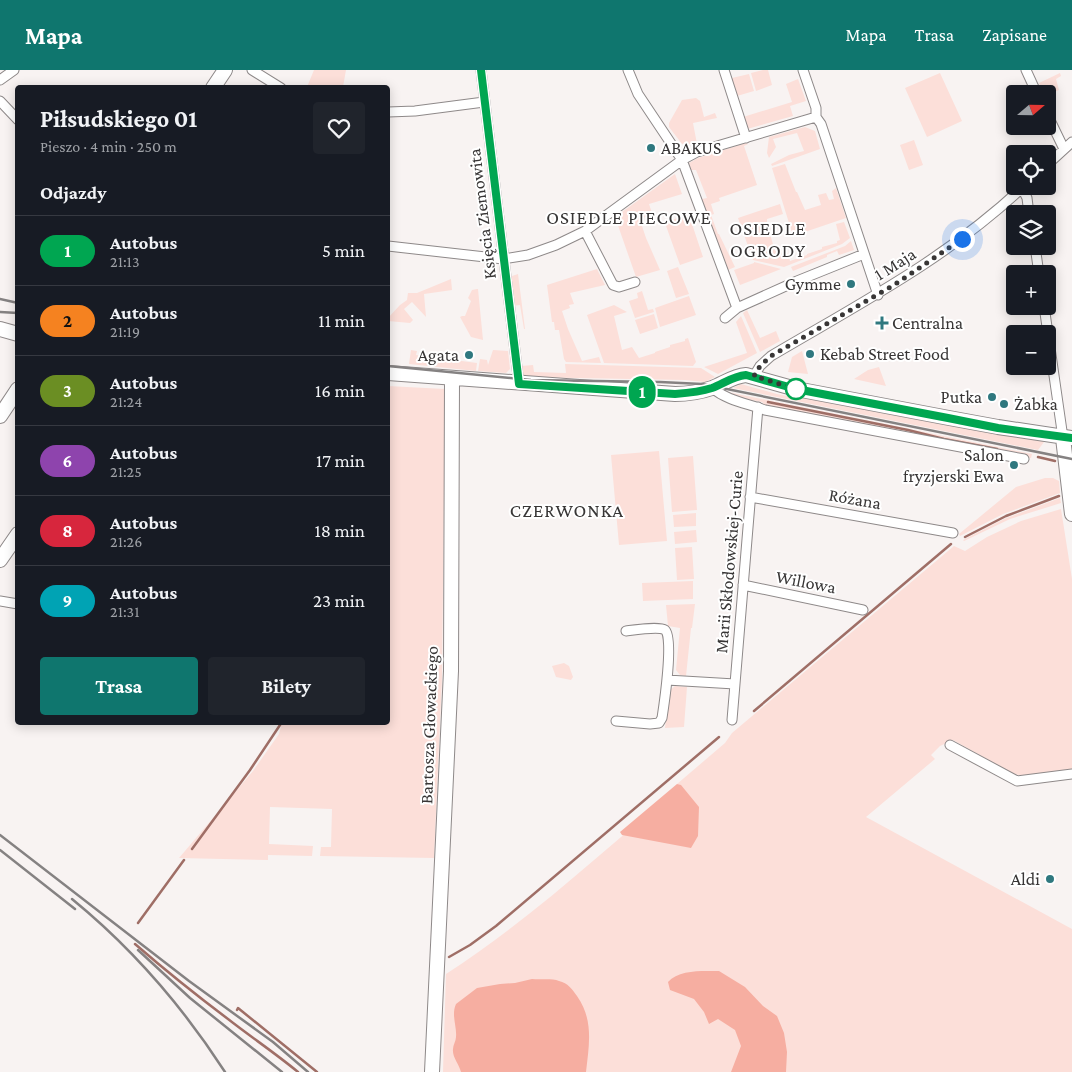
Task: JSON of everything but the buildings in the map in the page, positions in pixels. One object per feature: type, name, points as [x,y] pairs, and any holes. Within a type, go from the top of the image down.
[{"type":"street","points":[[0,80],[14,70]]},
{"type":"street","points":[[215,85],[225,70]]},
{"type":"street","points":[[252,70],[276,85]]},
{"type":"street","name":"Księcia Ziemowita","points":[[481,70],[519,384]]},
{"type":"street","points":[[628,70],[638,94],[682,160],[737,308]]},
{"type":"street","points":[[724,70],[746,138]]},
{"type":"street","points":[[803,70],[816,108],[816,117],[822,124],[878,295]]},
{"type":"street","points":[[1026,70],[1033,85]]},
{"type":"street","points":[[0,102],[15,117]]},
{"type":"street","points":[[390,112],[415,111],[484,102]]},
{"type":"street","points":[[390,246],[503,258],[528,255],[584,231],[682,160],[697,152],[816,117]]},
{"type":"street","points":[[1056,132],[1064,149]]},
{"type":"street","points":[[1056,156],[1072,142]]},
{"type":"street","name":"1 Maja","points":[[754,376],[760,366],[771,356],[878,295],[948,249],[1013,195]]},
{"type":"street","points":[[584,231],[613,285],[619,287],[636,282]]},
{"type":"street","points":[[725,318],[737,308],[864,254]]},
{"type":"street","points":[[1046,315],[1068,438],[1072,514]]},
{"type":"street","points":[[0,329],[15,333]]},
{"type":"street","points":[[390,373],[675,394],[694,393],[712,388],[738,376],[754,376],[796,389],[998,428],[1068,438]]},
{"type":"street","name":"Bartosza Głowackiego","points":[[432,1072],[451,671],[452,379]]},
{"type":"street","points":[[712,388],[721,396],[730,400],[758,407],[1024,459]]},
{"type":"street","points":[[0,416],[15,394]]},
{"type":"street","name":"Marii Skłodowskiej-Curie","points":[[732,720],[758,407]]},
{"type":"street","name":"Różana","points":[[750,496],[953,533]]},
{"type":"street","points":[[0,560],[15,538]]},
{"type":"street","name":"Willowa","points":[[743,585],[863,610]]},
{"type":"street","points":[[0,601],[15,604]]},
{"type":"street","points":[[616,721],[659,723],[662,718],[667,680],[668,638],[666,631],[657,628],[626,631]]},
{"type":"street","points":[[667,680],[735,684]]},
{"type":"street","points":[[950,745],[1017,780],[1072,774]]},
{"type":"shaded area","points":[[314,70],[346,70],[343,85],[308,85]]},
{"type":"shaded area","points":[[768,70],[772,85],[756,91],[751,73]]},
{"type":"shaded area","points":[[940,73],[962,121],[927,137],[905,88]]},
{"type":"shaded area","points":[[1060,73],[1061,76],[1056,79],[1059,90],[1056,91],[1056,85],[1040,85],[1039,83]]},
{"type":"shaded area","points":[[749,74],[754,91],[737,96],[732,78]]},
{"type":"shaded area","points":[[798,79],[806,101],[790,106],[793,116],[747,129],[743,117],[792,102],[786,84]]},
{"type":"shaded area","points":[[696,98],[700,101],[704,117],[715,113],[717,118],[693,123],[697,144],[682,144],[669,127],[669,123],[682,100]]},
{"type":"shaded area","points":[[805,127],[815,131],[820,149],[772,166],[771,164],[789,155],[804,151],[797,133],[773,139],[776,147],[769,158],[767,153],[769,137]]},
{"type":"shaded area","points":[[914,140],[923,165],[909,170],[900,145]]},
{"type":"shaded area","points":[[746,143],[748,144],[744,146],[757,185],[719,198],[720,201],[711,204],[714,214],[711,215],[718,234],[735,267],[728,270],[703,203],[702,199],[707,198],[696,170],[691,170],[689,163],[698,158]]},
{"type":"shaded area","points":[[785,164],[805,210],[821,205],[818,195],[826,193],[829,200],[834,199],[832,191],[836,188],[846,218],[793,236],[772,168]]},
{"type":"shaded area","points":[[675,174],[682,194],[649,204],[652,213],[640,220],[660,270],[636,277],[615,217]]},
{"type":"shaded area","points":[[780,204],[783,214],[767,219],[767,224],[775,251],[784,249],[786,254],[788,253],[790,261],[822,249],[822,247],[837,243],[840,240],[836,224],[844,222],[850,238],[842,244],[784,267],[753,260],[738,218]]},
{"type":"shaded area","points":[[687,214],[689,215],[703,257],[680,265],[665,223]]},
{"type":"shaded area","points":[[851,241],[854,250],[839,255],[837,251],[793,271],[791,267],[845,246]]},
{"type":"shaded area","points":[[754,262],[781,269],[740,285],[734,270]]},
{"type":"shaded area","points":[[678,267],[689,294],[676,298],[667,271]]},
{"type":"shaded area","points":[[597,269],[605,285],[570,293],[574,304],[569,305],[570,308],[562,311],[582,361],[599,357],[601,363],[566,362],[559,330],[555,330],[554,322],[552,322],[547,285]]},
{"type":"shaded area","points":[[518,274],[525,329],[520,305],[512,306],[509,277]]},
{"type":"shaded area","points":[[451,279],[452,290],[424,294],[426,317],[412,302],[404,309],[413,320],[410,323],[390,321],[390,316],[407,300],[408,293],[417,293]]},
{"type":"shaded area","points":[[478,289],[483,340],[471,337],[460,317],[465,316],[471,301],[468,298],[472,290]]},
{"type":"shaded area","points":[[642,291],[648,310],[653,309],[654,312],[635,318],[629,301],[638,298],[637,293]]},
{"type":"shaded area","points":[[689,296],[696,315],[660,327],[655,308]]},
{"type":"shaded area","points":[[614,305],[627,312],[614,316],[622,350],[632,347],[639,358],[685,341],[688,338],[696,362],[693,366],[604,363],[587,315]]},
{"type":"shaded area","points":[[747,310],[760,338],[776,331],[780,341],[760,352],[743,313]]},
{"type":"shaded area","points":[[654,314],[658,328],[640,334],[635,320]]},
{"type":"shaded area","points":[[741,316],[757,353],[718,374],[704,367],[747,353],[736,322]]},
{"type":"shaded area","points":[[411,350],[417,351],[416,355],[477,363],[476,371],[409,364]]},
{"type":"shaded area","points":[[493,350],[508,351],[510,369],[506,373],[478,371],[480,359],[487,360],[488,365]]},
{"type":"shaded area","points":[[802,351],[808,374],[788,372],[792,357]]},
{"type":"shaded area","points":[[565,364],[701,368],[715,377],[705,382],[523,377],[521,366],[533,365],[534,372],[566,373]]},
{"type":"shaded area","points":[[879,367],[886,386],[854,379],[868,370]]},
{"type":"shaded area","points":[[741,384],[803,399],[803,395],[1045,440],[1038,450],[733,388]]},
{"type":"shaded area","points":[[390,386],[445,389],[442,678],[434,858],[320,856],[321,847],[331,847],[332,809],[270,807],[269,844],[313,846],[312,856],[268,855],[268,860],[179,858],[253,771],[279,734],[281,725],[390,725]]},
{"type":"shaded area","points":[[728,392],[1032,454],[1031,458],[1023,457],[767,407],[762,402],[727,395]]},
{"type":"shaded area","points":[[659,451],[667,541],[619,545],[611,455]]},
{"type":"shaded area","points":[[693,456],[697,510],[672,512],[668,458]]},
{"type":"shaded area","points":[[1045,478],[1053,478],[1059,481],[1060,493],[1003,514],[960,536],[959,534],[1016,487]]},
{"type":"shaded area","points":[[1060,498],[1061,503],[1010,519],[963,540],[1004,519]]},
{"type":"shaded area","points":[[1061,509],[1072,579],[1072,769],[1025,776],[1013,774],[953,740],[940,746],[931,755],[935,759],[866,817],[1072,929],[1072,1072],[443,1072],[446,974],[507,931],[566,884],[681,786],[677,784],[725,743],[732,733],[954,546],[965,551],[987,537],[1021,521]]},
{"type":"shaded area","points":[[696,513],[696,526],[674,527],[673,515]]},
{"type":"shaded area","points":[[696,530],[697,542],[675,544],[674,532]]},
{"type":"shaded area","points":[[692,547],[694,579],[677,580],[675,548]]},
{"type":"shaded area","points":[[693,581],[693,599],[643,601],[642,583]]},
{"type":"shaded area","points":[[695,604],[686,676],[680,675],[676,670],[680,628],[668,626],[666,605]]},
{"type":"shaded area","points":[[564,663],[569,666],[573,677],[571,680],[556,677],[552,666]]},
{"type":"shaded area","points":[[675,686],[687,687],[684,727],[665,728],[669,691]]},
{"type":"shaded area","points":[[677,784],[681,785],[699,807],[698,836],[691,848],[622,835],[620,832]]},
{"type":"shaded area","points":[[699,971],[719,971],[745,987],[763,1006],[777,1016],[784,1033],[787,1052],[786,1072],[731,1072],[741,1046],[735,1030],[718,1019],[709,1024],[704,1012],[694,999],[670,990],[668,982],[678,975]]},
{"type":"shaded area","points":[[532,979],[556,980],[565,983],[570,987],[582,1005],[586,1014],[589,1033],[586,1072],[461,1072],[453,1052],[456,1037],[454,1012],[456,1004],[477,988]]},
{"type":"waterway","points":[[768,402],[997,449]]},
{"type":"waterway","points":[[1038,457],[1055,461]]},
{"type":"waterway","points":[[965,537],[1006,516],[1059,496]]},
{"type":"waterway","points":[[754,711],[951,544]]},
{"type":"waterway","points":[[192,849],[250,770],[280,725]]},
{"type":"waterway","points":[[449,957],[470,945],[496,926],[719,737]]},
{"type":"waterway","points":[[138,923],[184,860]]},
{"type":"waterway","points":[[135,944],[192,992],[298,1072]]},
{"type":"waterway","points":[[237,1010],[238,1008],[317,1072]]},
{"type":"railway","points":[[0,299],[15,302]]},
{"type":"railway","points":[[0,312],[15,313]]},
{"type":"railway","points":[[390,366],[531,380],[702,384],[1072,459]]},
{"type":"railway","points":[[0,835],[189,981],[273,1042],[308,1072]]},
{"type":"railway","points":[[0,850],[75,909]]},
{"type":"railway","points":[[72,899],[136,958],[192,1024],[225,1072]]},
{"type":"railway","points":[[138,950],[190,998],[282,1072]]},
{"type":"bus line","name":"1","points":[[481,70],[519,384],[675,394],[694,393],[712,388],[738,376],[746,375],[796,389],[998,428],[1072,438]]},
{"type":"place","name":"ABAKUS","points":[[651,148]]},
{"type":"place","name":"Gymme","points":[[851,284]]},
{"type":"place","name":"Centralna","points":[[882,323]]},
{"type":"place","name":"Kebab Street Food","points":[[810,354]]},
{"type":"place","name":"Agata","points":[[469,355]]},
{"type":"place","name":"Putka","points":[[992,397]]},
{"type":"place","name":"Żabka","points":[[1004,404]]},
{"type":"place","name":"Salon fryzjerski Ewa","points":[[1014,465]]},
{"type":"place","name":"Aldi","points":[[1050,879]]},
{"type":"district","name":"OSIEDLE PIECOWE","points":[[629,217]]},
{"type":"district","name":"OSIEDLE OGRODY","points":[[768,239]]},
{"type":"district","name":"CZERWONKA","points":[[567,510]]},
{"type":"route","points":[[796,389],[754,376],[765,360],[771,356],[894,285],[962,239]]}]
